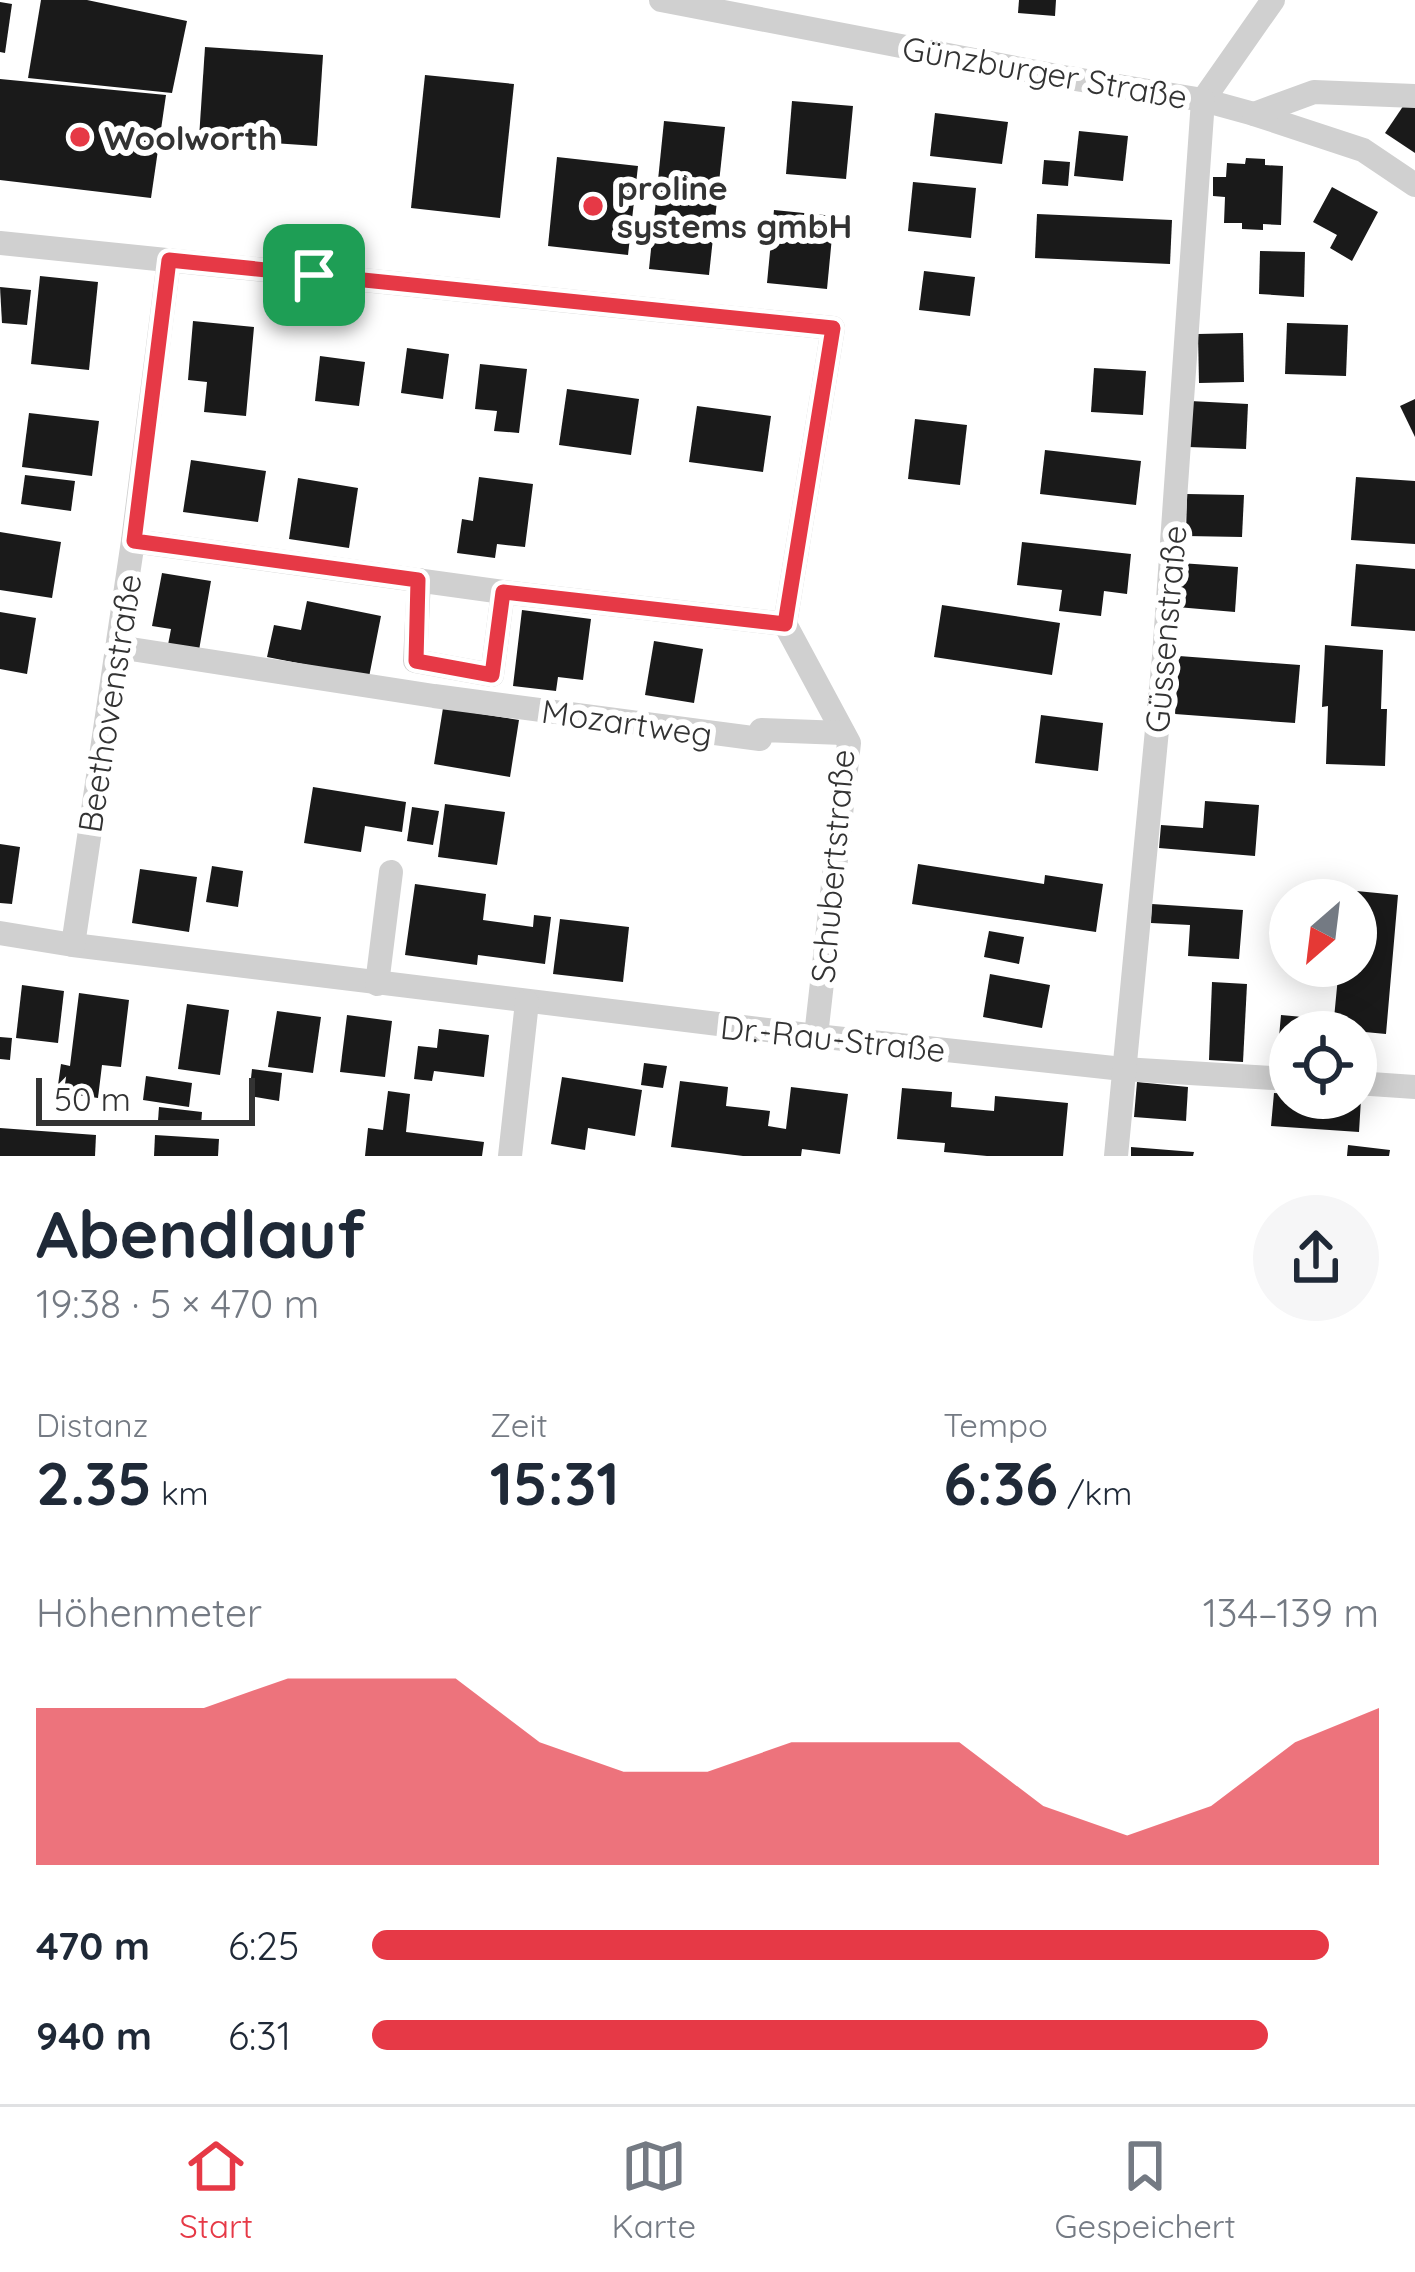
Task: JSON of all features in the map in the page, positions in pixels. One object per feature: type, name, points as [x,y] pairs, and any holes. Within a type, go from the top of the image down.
[{"type":"street","name":"Günzburger Straße","points":[[661,0],[1203,100],[1363,150],[1415,185]]},
{"type":"street","points":[[1203,100],[1273,0]]},
{"type":"street","points":[[1254,113],[1314,92],[1415,96]]},
{"type":"street","name":"Güssenstraße","points":[[1116,1156],[1166,637],[1203,100]]},
{"type":"street","points":[[0,243],[833,328],[785,624]]},
{"type":"street","points":[[134,541],[169,260]]},
{"type":"street","name":"Beethovenstraße","points":[[73,945],[134,541],[503,592],[785,624]]},
{"type":"street","points":[[418,580],[416,661],[492,675],[503,592]]},
{"type":"street","name":"Schubertstraße","points":[[785,624],[849,742],[816,1036]]},
{"type":"street","name":"Mozartweg","points":[[118,647],[760,740],[761,730],[844,733]]},
{"type":"street","points":[[377,983],[391,872]]},
{"type":"street","name":"Dr.-Rau-Straße","points":[[0,933],[816,1036],[1124,1069],[1269,1078]]},
{"type":"street","points":[[510,1156],[527,1002]]},
{"type":"street","points":[[1377,1084],[1415,1087]]},
{"type":"building","points":[[41,0],[87,0],[187,21],[172,93],[28,78]]},
{"type":"building","points":[[1019,0],[1056,0],[1055,16],[1018,13]]},
{"type":"building","points":[[0,2],[12,4],[5,53],[0,52]]},
{"type":"building","points":[[205,47],[323,55],[317,146],[199,138]]},
{"type":"building","points":[[425,75],[514,84],[500,218],[411,208]]},
{"type":"building","name":"Woolworth","points":[[0,79],[166,95],[151,198],[0,180]]},
{"type":"building","points":[[1410,96],[1415,99],[1415,153],[1385,133]]},
{"type":"building","points":[[792,101],[853,106],[846,179],[786,174]]},
{"type":"building","points":[[935,113],[1008,122],[1002,164],[930,156]]},
{"type":"building","points":[[664,121],[725,127],[709,275],[649,269]]},
{"type":"building","points":[[1079,131],[1128,136],[1123,181],[1074,176]]},
{"type":"building","name":"proline systems gmbH","points":[[557,157],[638,166],[628,255],[548,246]]},
{"type":"building","points":[[1246,158],[1283,166],[1281,225],[1263,224],[1263,230],[1224,223],[1225,197],[1213,196],[1213,177],[1226,177],[1227,163],[1245,164]]},
{"type":"building","points":[[1044,160],[1070,162],[1068,186],[1042,184]]},
{"type":"building","points":[[913,182],[976,188],[971,238],[908,231]]},
{"type":"building","points":[[1332,187],[1378,212],[1352,261],[1330,248],[1337,235],[1313,222]]},
{"type":"building","points":[[774,210],[834,216],[827,289],[767,283]]},
{"type":"building","points":[[1037,214],[1172,220],[1170,264],[1035,258]]},
{"type":"building","points":[[1260,251],[1305,252],[1304,297],[1259,294]]},
{"type":"building","points":[[924,271],[975,277],[970,316],[919,310]]},
{"type":"building","points":[[40,276],[98,282],[89,370],[31,364]]},
{"type":"building","points":[[0,287],[31,290],[27,325],[2,323]]},
{"type":"building","points":[[193,321],[254,327],[246,416],[204,412],[207,382],[188,380]]},
{"type":"building","points":[[1287,323],[1348,325],[1346,376],[1285,374]]},
{"type":"building","points":[[1243,333],[1244,382],[1199,383],[1198,334]]},
{"type":"building","points":[[407,348],[449,354],[443,399],[401,393]]},
{"type":"building","points":[[320,356],[365,362],[359,406],[315,401]]},
{"type":"building","points":[[480,364],[527,369],[519,433],[494,431],[497,411],[475,409]]},
{"type":"building","points":[[1094,368],[1146,371],[1143,415],[1091,412]]},
{"type":"building","points":[[567,389],[639,399],[631,455],[559,445]]},
{"type":"building","points":[[1415,399],[1415,437],[1400,406]]},
{"type":"building","points":[[1190,401],[1248,404],[1246,449],[1188,447]]},
{"type":"building","points":[[697,406],[771,416],[763,472],[689,462]]},
{"type":"building","points":[[29,413],[99,421],[92,476],[22,467]]},
{"type":"building","points":[[915,419],[967,425],[960,485],[908,479]]},
{"type":"building","points":[[1045,450],[1141,461],[1136,505],[1040,494]]},
{"type":"building","points":[[191,460],[266,471],[258,522],[183,512]]},
{"type":"building","points":[[25,475],[75,481],[71,511],[21,504]]},
{"type":"building","points":[[479,477],[533,484],[525,547],[497,544],[495,558],[457,553],[462,519],[473,521]]},
{"type":"building","points":[[1356,477],[1415,481],[1415,544],[1351,540]]},
{"type":"building","points":[[298,478],[358,488],[349,548],[289,539]]},
{"type":"building","points":[[1187,494],[1244,495],[1242,537],[1186,536]]},
{"type":"building","points":[[0,532],[61,542],[52,598],[0,590]]},
{"type":"building","points":[[1022,542],[1131,554],[1127,594],[1104,591],[1101,616],[1059,611],[1062,590],[1017,585]]},
{"type":"building","points":[[1180,563],[1238,567],[1235,612],[1177,607]]},
{"type":"building","points":[[1356,564],[1415,569],[1415,631],[1351,626]]},
{"type":"building","points":[[162,573],[211,581],[198,656],[167,650],[171,629],[152,626]]},
{"type":"building","points":[[307,601],[381,616],[369,677],[267,657],[274,625],[301,630]]},
{"type":"building","points":[[942,605],[1060,623],[1052,675],[934,657]]},
{"type":"building","points":[[522,610],[591,619],[583,680],[558,677],[556,691],[513,686]]},
{"type":"building","points":[[0,612],[36,618],[27,674],[0,669]]},
{"type":"building","points":[[654,641],[703,649],[694,703],[645,695]]},
{"type":"building","points":[[1325,645],[1383,650],[1385,766],[1326,764]]},
{"type":"building","points":[[1179,656],[1300,665],[1295,723],[1175,714]]},
{"type":"building","points":[[443,708],[519,720],[510,777],[434,764]]},
{"type":"building","points":[[1041,715],[1103,723],[1098,771],[1035,763]]},
{"type":"building","points":[[313,787],[406,802],[402,832],[365,826],[361,852],[304,843]]},
{"type":"building","points":[[1205,801],[1259,805],[1255,856],[1159,848],[1161,825],[1203,828]]},
{"type":"building","points":[[445,804],[505,812],[497,865],[438,857]]},
{"type":"building","points":[[412,807],[439,811],[433,845],[407,841]]},
{"type":"building","points":[[0,844],[20,847],[12,904],[0,903]]},
{"type":"building","points":[[918,864],[1044,884],[1045,875],[1103,884],[1096,932],[912,904]]},
{"type":"building","points":[[212,866],[243,871],[238,907],[206,902]]},
{"type":"building","points":[[140,869],[197,877],[189,932],[132,923]]},
{"type":"building","points":[[415,884],[486,894],[483,920],[533,927],[534,915],[551,917],[545,964],[478,955],[477,965],[405,955]]},
{"type":"building","points":[[1377,893],[1398,895],[1386,1034],[1377,1033],[1377,1011],[1335,1011],[1337,987],[1377,987]]},
{"type":"building","points":[[1152,904],[1243,910],[1239,959],[1188,956],[1190,925],[1151,923]]},
{"type":"building","points":[[560,919],[629,927],[623,982],[553,974]]},
{"type":"building","points":[[989,931],[1024,937],[1019,964],[984,957]]},
{"type":"building","points":[[990,974],[1050,985],[1042,1028],[983,1017]]},
{"type":"building","points":[[1212,982],[1247,984],[1243,1062],[1209,1060]]},
{"type":"building","points":[[22,985],[64,991],[58,1043],[16,1038]]},
{"type":"building","points":[[79,993],[129,1000],[121,1067],[102,1065],[98,1098],[57,1092],[61,1064],[70,1066]]},
{"type":"building","points":[[187,1004],[229,1010],[220,1075],[178,1069]]},
{"type":"building","points":[[277,1011],[321,1017],[313,1073],[268,1067]]},
{"type":"building","points":[[347,1015],[392,1021],[385,1077],[340,1072]]},
{"type":"building","points":[[439,1029],[489,1035],[484,1077],[434,1071],[432,1081],[414,1079],[418,1046],[437,1048]]},
{"type":"building","points":[[0,1037],[12,1038],[10,1060],[0,1059]]},
{"type":"building","points":[[644,1063],[667,1066],[663,1088],[641,1085]]},
{"type":"building","points":[[252,1069],[282,1073],[279,1101],[249,1096]]},
{"type":"building","points":[[146,1076],[192,1083],[189,1107],[143,1100]]},
{"type":"building","points":[[562,1077],[642,1090],[635,1136],[588,1128],[585,1150],[551,1144]]},
{"type":"building","points":[[680,1081],[728,1087],[726,1106],[770,1111],[768,1126],[786,1129],[791,1087],[848,1094],[840,1154],[802,1149],[801,1156],[743,1156],[671,1147]]},
{"type":"building","points":[[1137,1082],[1188,1087],[1186,1121],[1134,1117]]},
{"type":"building","points":[[902,1088],[952,1092],[951,1107],[994,1111],[995,1096],[1068,1103],[1063,1156],[944,1152],[945,1143],[897,1139]]},
{"type":"building","points":[[388,1091],[410,1094],[406,1132],[484,1142],[482,1156],[365,1156],[368,1128],[383,1130]]},
{"type":"building","points":[[159,1107],[202,1112],[201,1125],[158,1121]]},
{"type":"building","points":[[1272,1119],[1360,1119],[1359,1132],[1271,1126]]},
{"type":"building","points":[[0,1128],[96,1135],[95,1156],[0,1156]]},
{"type":"building","points":[[155,1135],[219,1139],[218,1156],[154,1156]]},
{"type":"building","points":[[1348,1145],[1390,1150],[1389,1156],[1347,1156]]},
{"type":"building","points":[[1131,1147],[1194,1152],[1193,1156],[1131,1156]]},
{"type":"place","name":"Woolworth","points":[[80,137]]},
{"type":"place","name":"proline systems gmbH","points":[[593,206]]},
{"type":"route","points":[[169,260],[314,275],[833,328],[785,624],[503,592],[492,675],[416,661],[418,580],[134,541],[169,260]]}]
